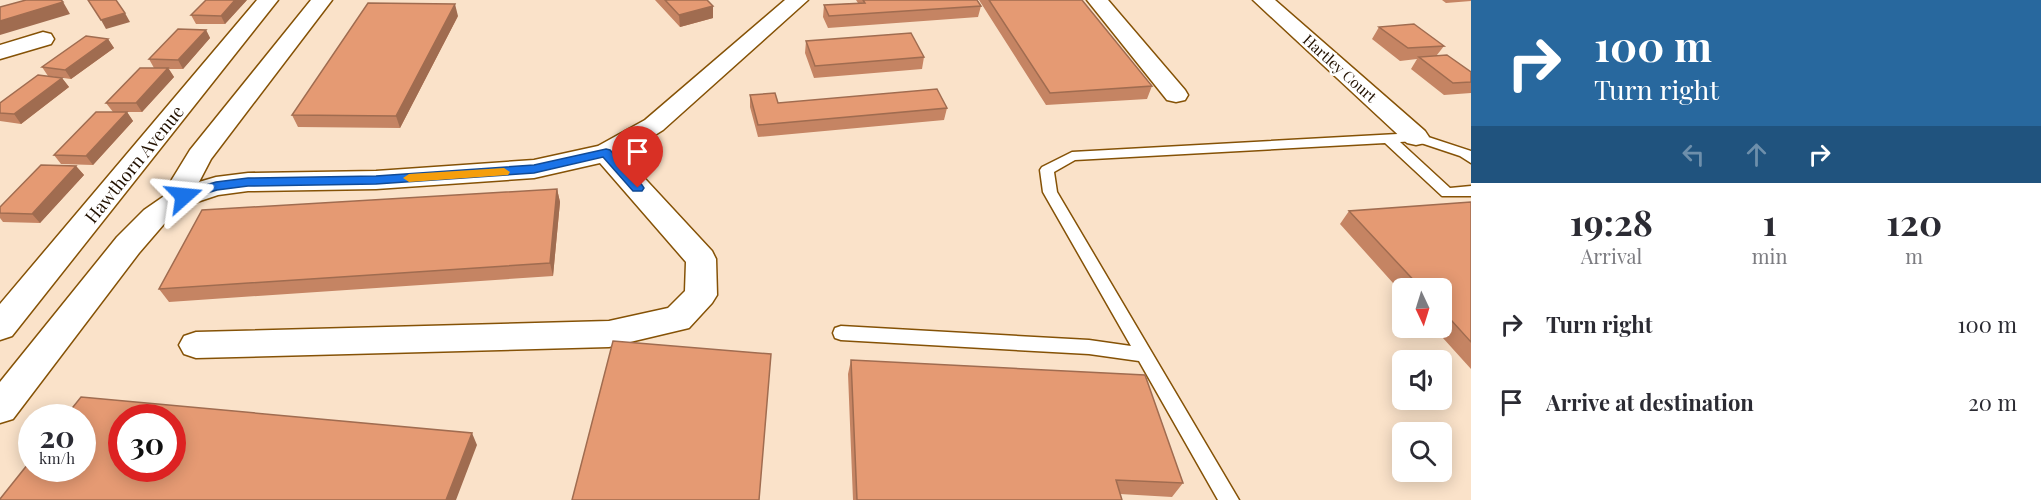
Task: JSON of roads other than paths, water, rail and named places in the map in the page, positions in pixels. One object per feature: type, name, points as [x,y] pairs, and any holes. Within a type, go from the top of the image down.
[{"type":"street","name":"Hawthorn Avenue","points":[[0,327],[13,297],[268,0]]},
{"type":"street","points":[[184,196],[185,181],[199,156],[322,0]]},
{"type":"street","points":[[0,408],[128,245],[153,217],[184,196],[216,186],[248,182],[376,180],[534,169],[606,153],[654,125],[798,0]]},
{"type":"street","points":[[1098,0],[1176,95]]},
{"type":"street","name":"Hartley Court","points":[[1263,0],[1416,137]]},
{"type":"street","points":[[0,52],[43,39]]},
{"type":"street","points":[[196,345],[609,334],[678,319],[701,295],[702,259],[606,153]]},
{"type":"lane","points":[[1229,500],[1050,192],[1047,170],[1072,156],[1416,137],[1465,153],[1471,159]]},
{"type":"lane","points":[[1388,138],[1447,193],[1471,191]]},
{"type":"lane","points":[[841,333],[1089,346],[1144,355]]}]
